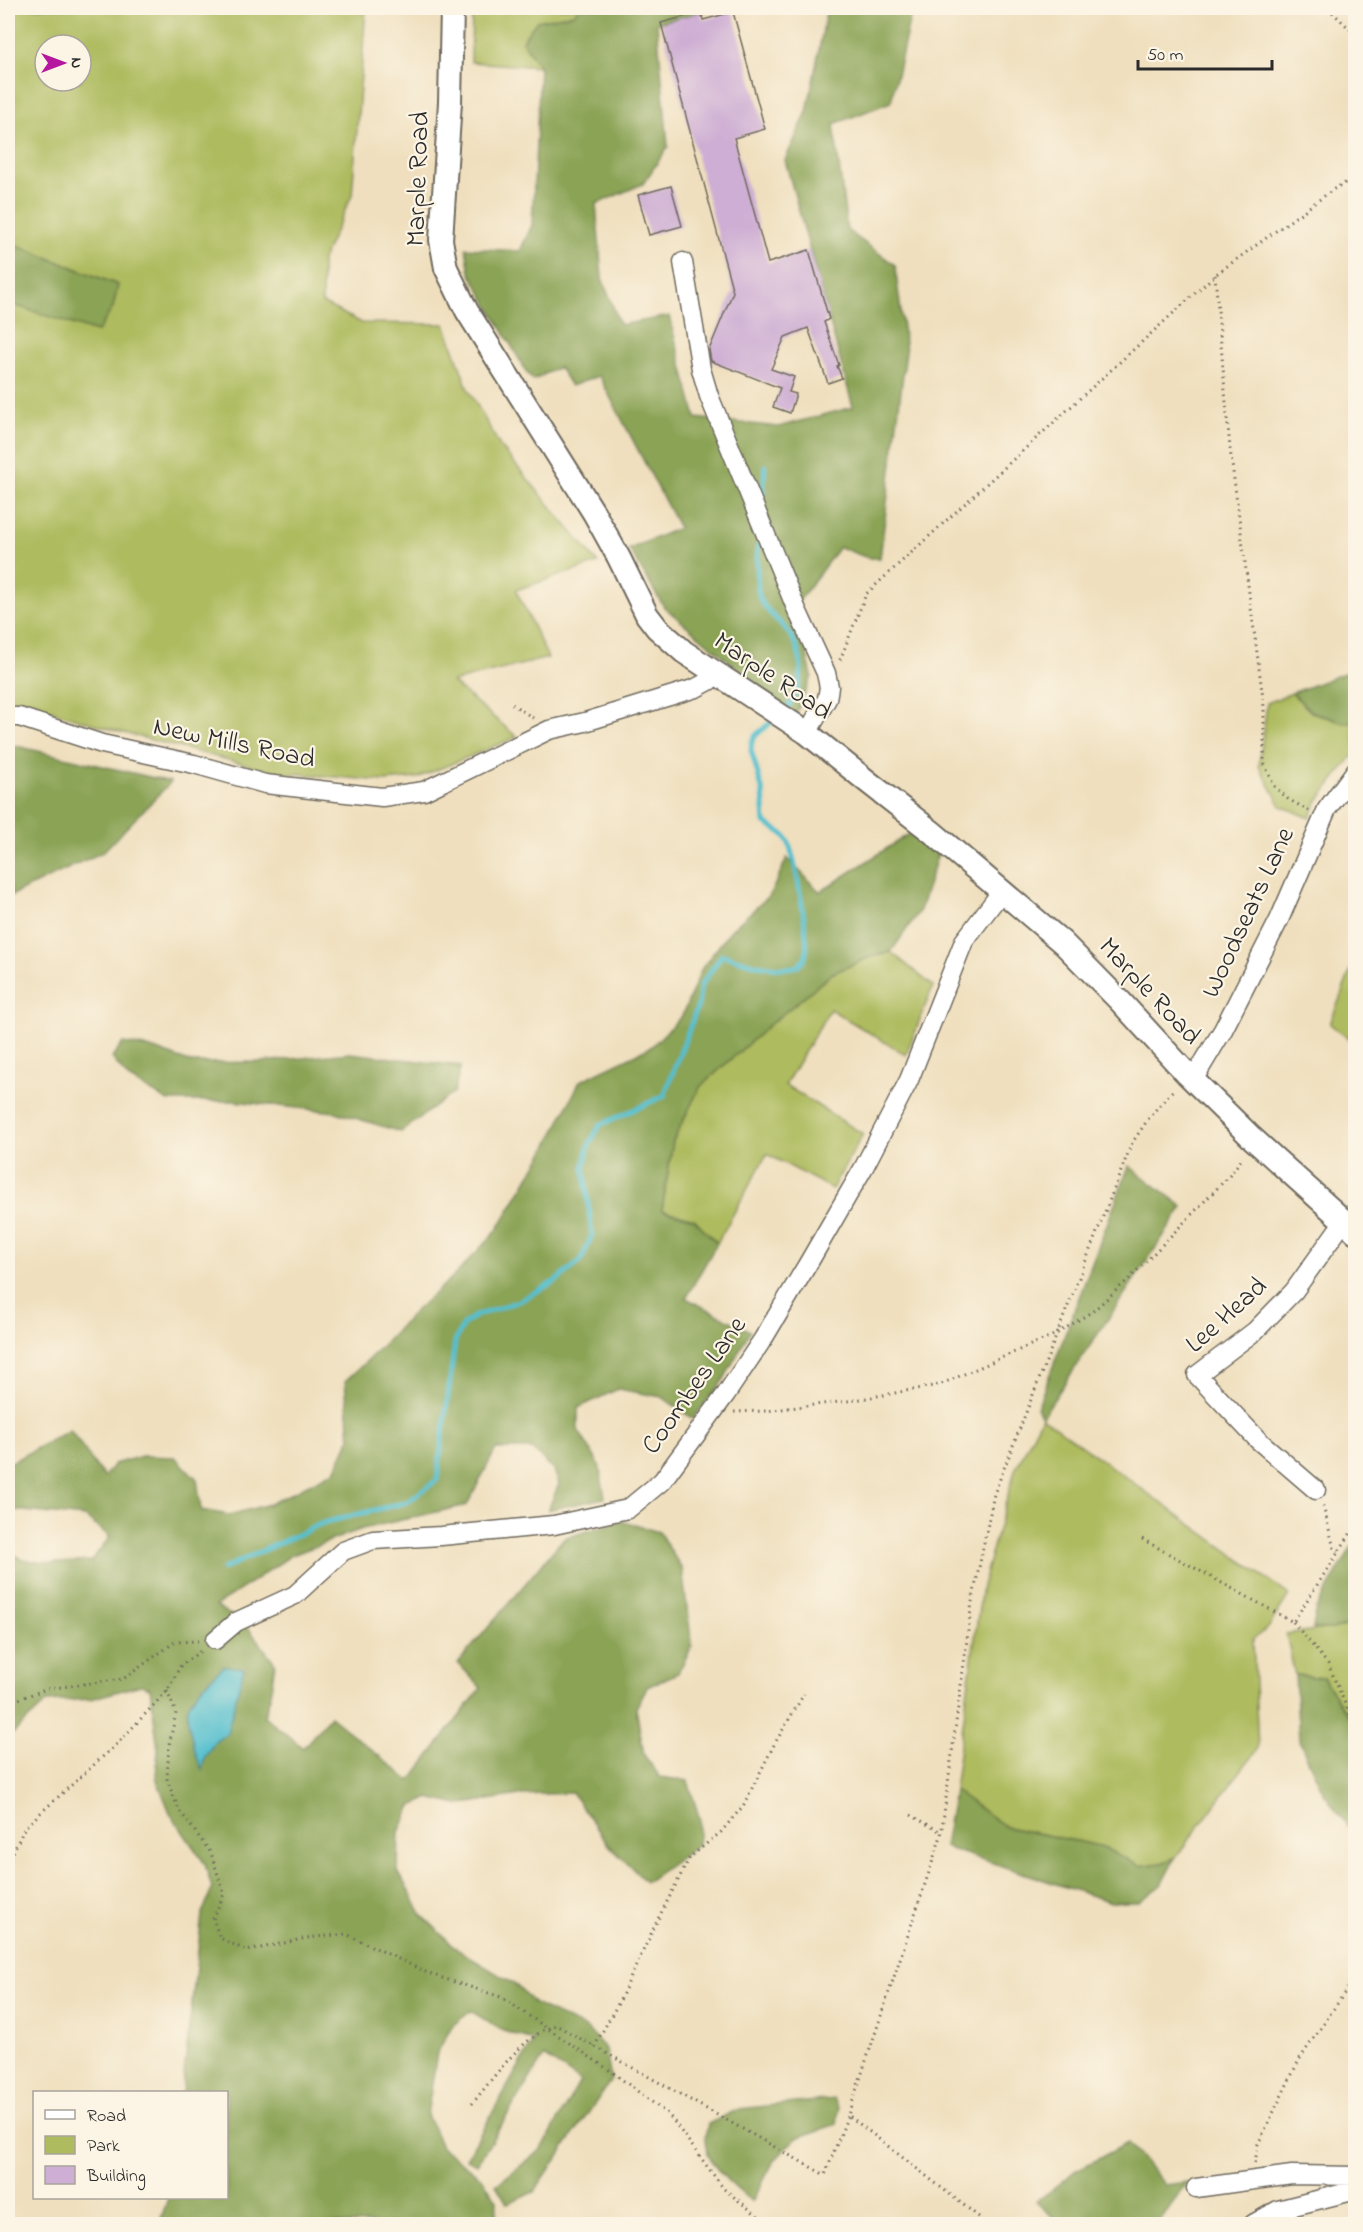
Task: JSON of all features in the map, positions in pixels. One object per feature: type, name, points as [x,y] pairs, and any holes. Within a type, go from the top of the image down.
[{"type":"main road","name":"Marple Road","points":[[452,8],[450,102],[441,240],[446,268],[467,311],[594,513],[647,615],[657,628],[684,652],[798,728],[932,832],[1063,943],[1190,1077],[1255,1141],[1350,1227]]},
{"type":"street","points":[[683,262],[701,369],[709,396],[829,687],[827,699],[798,728]]},
{"type":"street","name":"New Mills Road","points":[[8,717],[19,717],[102,744],[194,764],[265,784],[382,797],[424,791],[549,730],[585,722],[696,688],[709,681],[715,673]]},
{"type":"street","name":"Woodseats Lane","points":[[1190,1077],[1223,1030],[1279,920],[1327,808],[1356,770]]},
{"type":"street","name":"Coombes Lane","points":[[215,1640],[236,1622],[295,1595],[344,1551],[373,1540],[554,1525],[628,1509],[662,1481],[763,1339],[864,1167],[909,1080],[964,941],[1002,891]]},
{"type":"street","name":"Lee Head","points":[[1316,1490],[1258,1440],[1197,1375],[1255,1331],[1294,1291],[1350,1227]]},
{"type":"street","points":[[1196,2188],[1292,2175],[1356,2176]]},
{"type":"street","points":[[1253,2224],[1278,2210],[1356,2190]]},
{"type":"path","points":[[1328,8],[1356,35]]},
{"type":"path","points":[[829,687],[867,594],[1215,275],[1334,189],[1356,177]]},
{"type":"path","points":[[1215,275],[1230,449],[1264,706],[1264,764],[1274,786],[1288,800],[1323,818]]},
{"type":"path","points":[[512,704],[549,730]]},
{"type":"path","points":[[472,2104],[501,2068],[541,2030],[556,2025],[825,2175],[848,2115],[941,1832],[972,1602],[994,1494],[1132,1143],[1151,1115],[1190,1077]]},
{"type":"path","points":[[712,1413],[765,1411],[855,1400],[939,1385],[1056,1335],[1093,1311],[1129,1279],[1230,1175],[1255,1141]]},
{"type":"path","points":[[1316,1490],[1334,1548],[1338,1552]]},
{"type":"path","points":[[1293,1622],[1356,1525]]},
{"type":"path","points":[[1142,1539],[1293,1622],[1328,1664],[1356,1729]]},
{"type":"path","points":[[8,1863],[25,1827],[117,1744],[167,1690],[181,1665],[215,1640]]},
{"type":"path","points":[[8,1702],[46,1689],[123,1679],[175,1642],[215,1640]]},
{"type":"path","points":[[167,1690],[176,1713],[167,1780],[179,1810],[211,1853],[224,1894],[213,1919],[220,1938],[247,1951],[307,1938],[346,1934],[430,1974],[501,1997],[669,2115],[724,2189],[768,2224]]},
{"type":"path","points":[[594,2047],[620,2000],[690,1857],[721,1832],[743,1806],[775,1743],[804,1694]]},
{"type":"path","points":[[911,1815],[941,1832]]},
{"type":"path","points":[[1253,2180],[1258,2144],[1299,2060],[1356,1976]]},
{"type":"path","points":[[848,2115],[979,2217]]},
{"type":"green space","points":[[8,8],[366,8],[352,195],[322,260],[322,303],[362,323],[445,324],[468,389],[500,446],[598,563],[516,590],[548,658],[452,682],[517,737],[417,778],[385,781],[274,772],[117,731],[18,701],[8,701],[8,303],[97,332],[118,285],[8,242]]},
{"type":"green space","points":[[472,8],[579,8],[575,14],[537,21],[522,41],[540,67],[471,62]]},
{"type":"green space","points":[[579,8],[720,8],[657,23],[668,147],[643,184],[596,204],[602,278],[620,325],[669,316],[696,418],[778,427],[853,407],[785,160],[807,112],[827,8],[912,8],[891,102],[834,124],[847,230],[895,265],[906,351],[880,558],[868,558],[839,547],[796,605],[812,676],[795,716],[664,607],[629,549],[679,528],[599,376],[571,386],[559,367],[533,380],[470,273],[466,248],[520,251],[532,225],[540,67],[522,41],[537,21],[574,14]]},
{"type":"green space","points":[[8,242],[118,285],[113,308],[97,332],[8,303]]},
{"type":"green space","points":[[1355,669],[1355,723],[1341,722],[1311,711],[1292,693]]},
{"type":"green space","points":[[1292,693],[1311,712],[1341,722],[1355,723],[1355,753],[1317,802],[1310,818],[1281,806],[1259,766],[1267,703]]},
{"type":"green space","points":[[8,744],[171,782],[103,852],[8,897]]},
{"type":"green space","points":[[912,832],[938,854],[920,910],[891,952],[868,958],[833,973],[769,1025],[700,1087],[673,1141],[662,1210],[694,1219],[717,1243],[686,1298],[750,1331],[724,1379],[693,1419],[662,1397],[618,1389],[578,1408],[578,1430],[599,1464],[605,1498],[548,1510],[559,1484],[554,1470],[532,1449],[496,1449],[467,1505],[362,1529],[292,1555],[216,1606],[246,1625],[275,1663],[270,1697],[264,1716],[303,1748],[330,1716],[410,1781],[481,1688],[458,1663],[564,1538],[621,1521],[659,1532],[682,1569],[692,1646],[678,1673],[647,1687],[636,1708],[644,1755],[660,1777],[688,1781],[700,1820],[698,1845],[646,1882],[608,1844],[572,1793],[519,1795],[457,1805],[429,1798],[412,1806],[399,1832],[398,1871],[421,1914],[458,1950],[519,1987],[534,2004],[586,2028],[606,2049],[611,2080],[534,2192],[507,2203],[496,2185],[542,2149],[580,2081],[544,2056],[477,2164],[466,2159],[534,2040],[503,2031],[471,2011],[452,2026],[437,2053],[427,2115],[441,2147],[483,2179],[497,2201],[496,2224],[159,2224],[168,2199],[228,2199],[228,2091],[182,2091],[202,1914],[212,1889],[205,1864],[171,1815],[156,1778],[158,1749],[150,1688],[141,1685],[90,1699],[47,1702],[8,1738],[8,1550],[25,1559],[47,1563],[91,1561],[110,1537],[85,1517],[14,1510],[8,1497],[8,1464],[70,1430],[104,1477],[114,1464],[142,1456],[175,1457],[197,1479],[201,1510],[229,1515],[270,1504],[335,1471],[350,1438],[345,1381],[458,1272],[497,1230],[547,1147],[580,1081],[651,1047],[682,1016],[702,968],[731,930],[770,895],[787,858],[820,892]]},
{"type":"green space","points":[[891,952],[933,986],[906,1055],[830,1009],[785,1085],[863,1134],[832,1189],[767,1154],[717,1243],[694,1219],[662,1210],[673,1141],[700,1087],[769,1025],[833,973],[868,958]]},
{"type":"green space","points":[[1355,959],[1355,1044],[1330,1024]]},
{"type":"green space","points":[[123,1043],[154,1049],[192,1063],[262,1062],[350,1053],[461,1066],[454,1092],[401,1132],[335,1112],[233,1101],[168,1101],[128,1078],[112,1058]]},
{"type":"green space","points":[[1129,1166],[1183,1207],[1042,1417],[1037,1408]]},
{"type":"green space","points":[[1042,1417],[1289,1595],[1268,1628],[1253,1639],[1258,1748],[1175,1858],[1161,1863],[1140,1866],[1100,1846],[1006,1827],[954,1790],[982,1586],[1015,1470]]},
{"type":"green space","points":[[1355,1541],[1356,1618],[1354,1624],[1333,1629],[1313,1629],[1316,1609]]},
{"type":"green space","points":[[1355,1618],[1355,1726],[1323,1678],[1295,1675],[1286,1634],[1345,1626],[1353,1624]]},
{"type":"green space","points":[[1295,1675],[1323,1678],[1355,1726],[1355,1832],[1346,1824],[1323,1792],[1299,1740]]},
{"type":"green space","points":[[954,1790],[1006,1827],[1100,1846],[1140,1866],[1175,1858],[1161,1885],[1139,1902],[1111,1902],[944,1847]]},
{"type":"green space","points":[[834,2099],[839,2109],[837,2124],[796,2138],[774,2161],[752,2202],[715,2166],[706,2148],[705,2138],[708,2124],[739,2109]]},
{"type":"green space","points":[[1128,2143],[1165,2185],[1188,2182],[1159,2224],[1061,2224],[1036,2202],[1075,2171]]},
{"type":"water","points":[[224,1666],[244,1668],[227,1733],[215,1742],[205,1757],[202,1769],[189,1728],[189,1705],[200,1689]]},
{"type":"building","points":[[701,12],[703,20],[733,12],[765,129],[734,138],[768,263],[809,250],[829,319],[824,322],[842,378],[828,383],[808,328],[785,337],[771,369],[794,377],[789,392],[796,394],[790,413],[773,407],[780,388],[711,361],[709,350],[733,292],[661,23]]},
{"type":"building","points":[[671,186],[682,226],[649,235],[638,195]]},
{"type":"waterway","points":[[763,494],[765,466]]},
{"type":"waterway","points":[[758,545],[759,596],[768,611],[792,637],[801,666],[799,686],[784,711]]},
{"type":"waterway","points":[[223,1569],[323,1523],[407,1502],[437,1480],[455,1341],[463,1325],[475,1316],[519,1301],[556,1281],[581,1261],[592,1235],[584,1167],[589,1145],[600,1125],[664,1096],[698,1005],[701,985],[722,955],[780,968],[798,966],[804,959],[806,954],[805,931],[800,893],[789,843],[785,836],[765,823],[763,792],[751,750],[752,741],[756,735],[775,719]]}]
